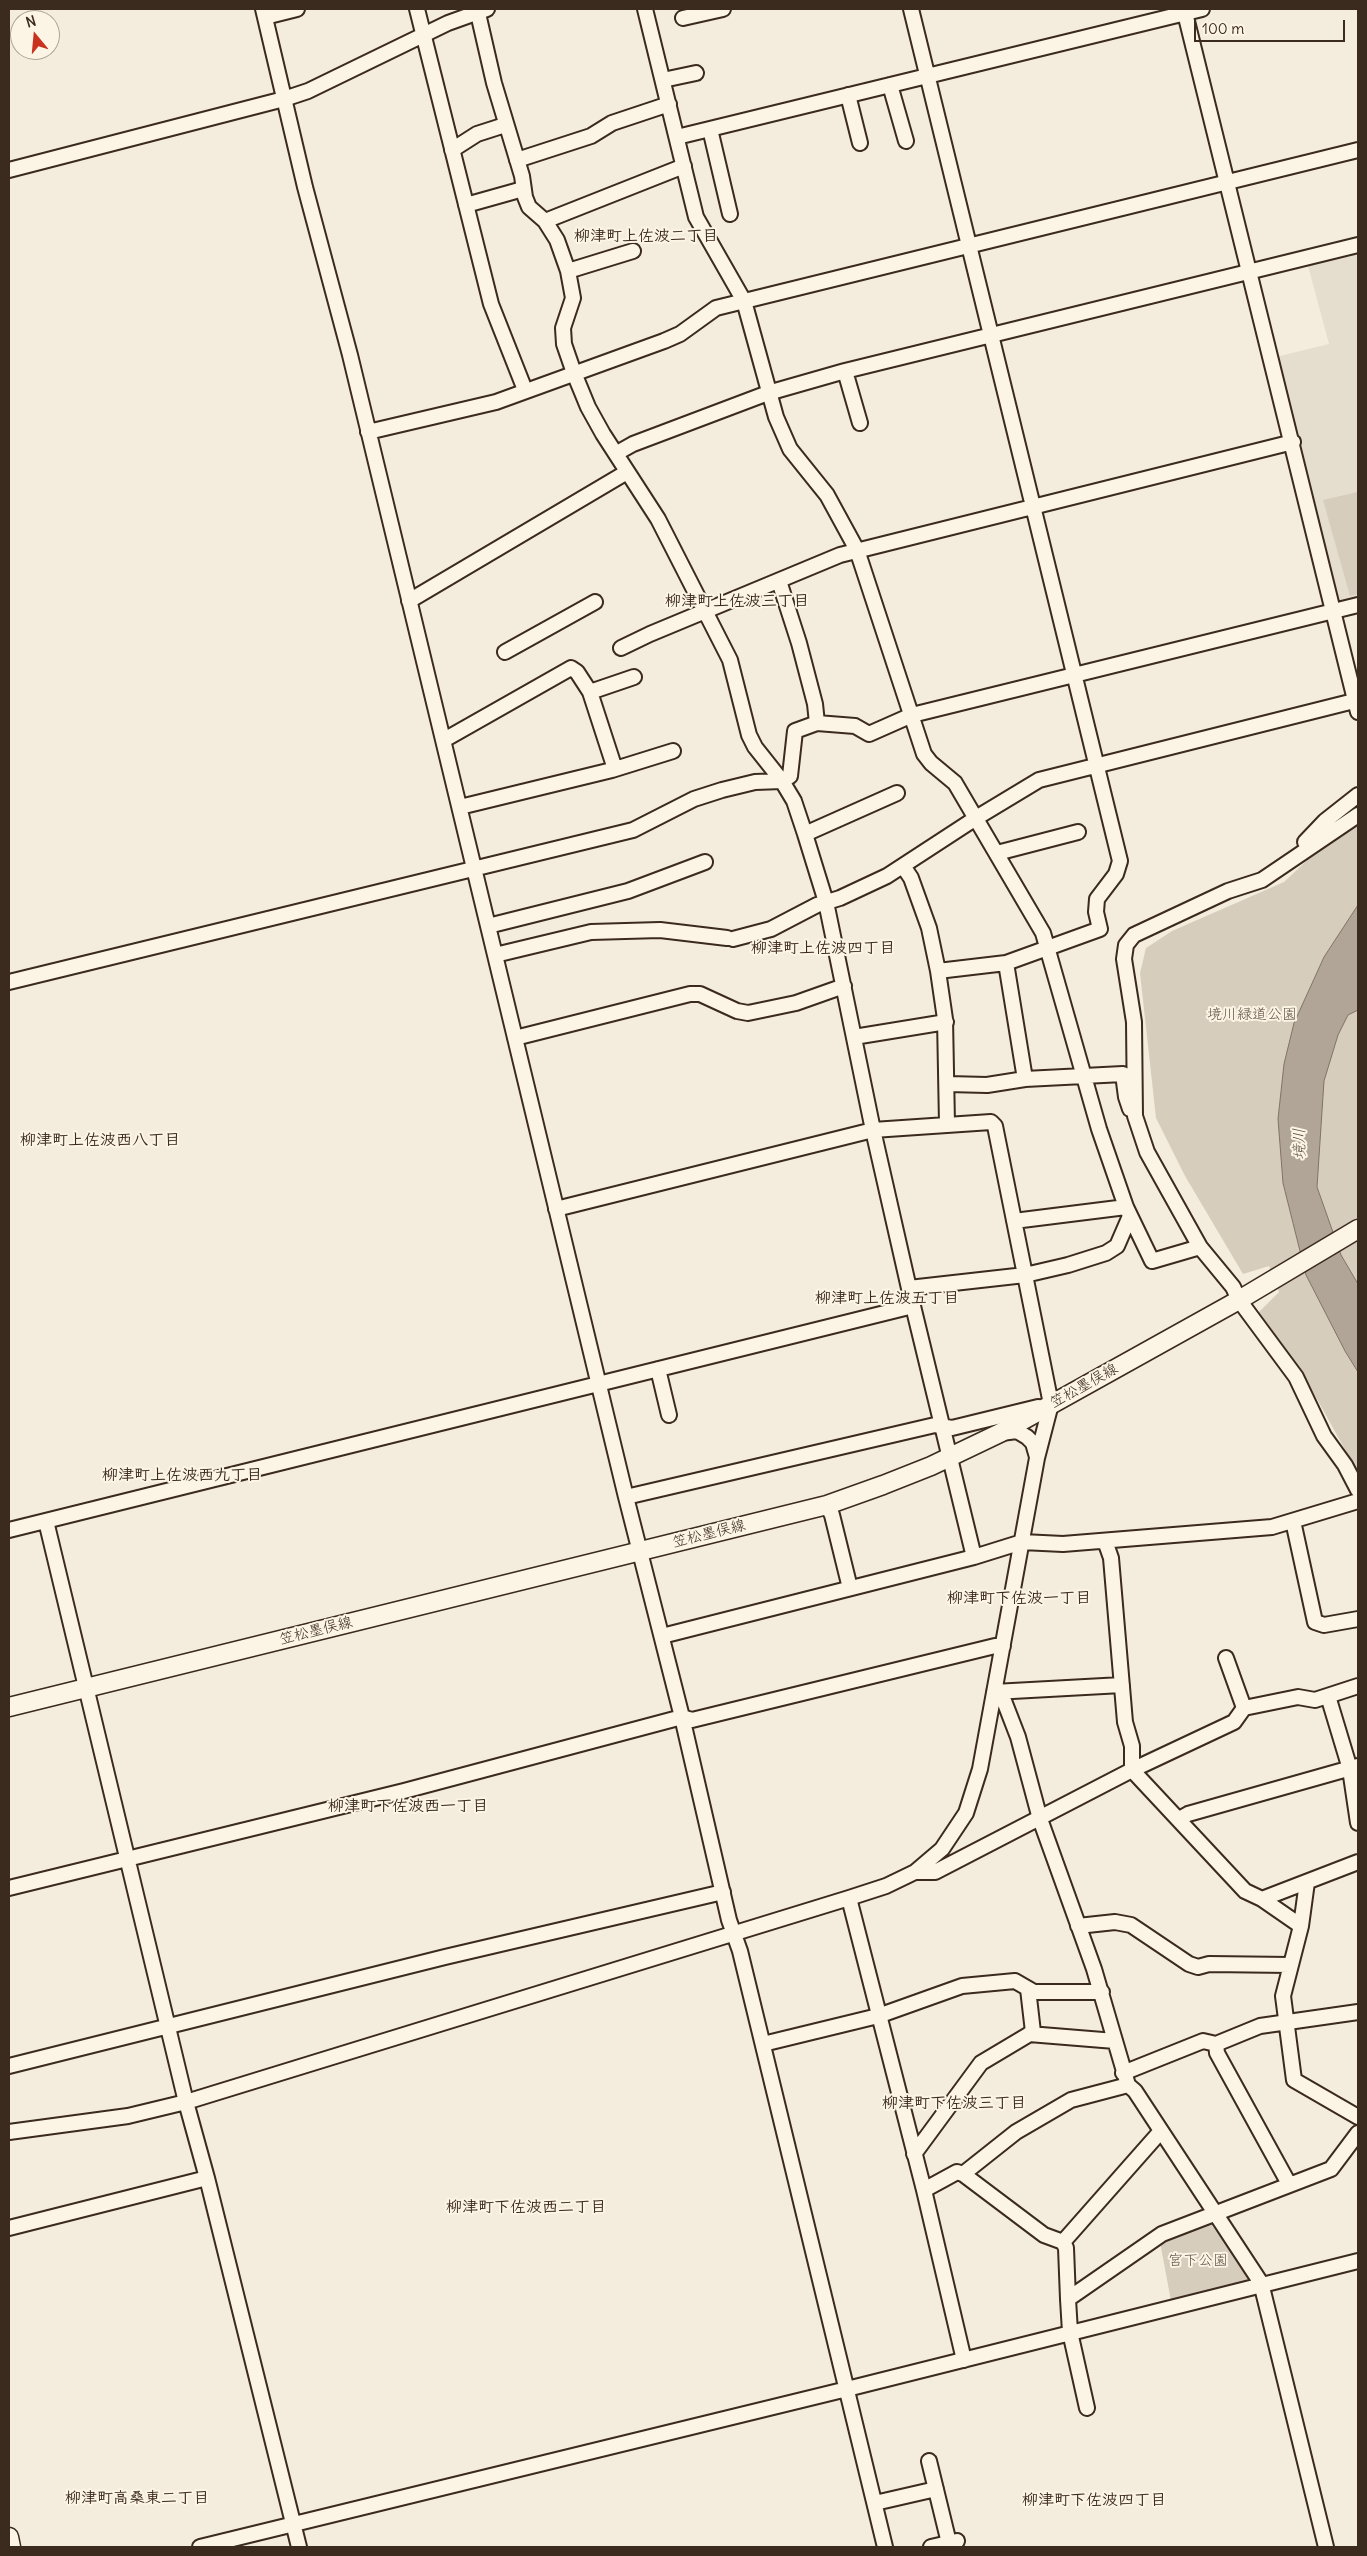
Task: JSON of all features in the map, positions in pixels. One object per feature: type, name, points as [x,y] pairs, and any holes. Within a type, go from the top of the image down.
[{"type":"main road","name":"笠松墨俣線","points":[[9,1707],[827,1505],[950,1458],[1000,1433],[1239,1300],[1358,1229]]},
{"type":"main road","points":[[9,2537],[11,2547]]},
{"type":"street","points":[[296,9],[264,13],[444,740],[626,1497],[682,1717],[723,1892],[763,2044],[885,2547]]},
{"type":"street","points":[[417,9],[491,304],[525,390]]},
{"type":"street","points":[[645,9],[696,217],[744,300],[768,393],[790,448],[827,495],[857,550],[924,754],[930,763],[955,783],[1043,933],[1099,1129],[1128,1212],[1152,1261],[1200,1247]]},
{"type":"street","points":[[683,18],[704,11],[723,9]]},
{"type":"street","points":[[911,9],[1120,867],[1097,899],[1096,912],[1100,929],[1048,946],[1006,963],[938,971]]},
{"type":"street","points":[[677,137],[1184,11],[1202,9]]},
{"type":"street","points":[[9,170],[284,99],[308,91],[423,35],[481,10],[505,125],[517,160],[523,189],[529,207],[544,221],[557,240],[568,271],[573,298],[563,328],[564,344],[574,373],[588,407],[627,472],[645,495],[730,660],[749,736],[782,781],[794,801],[805,834],[826,902],[873,1130],[913,1306],[974,1557]]},
{"type":"street","points":[[495,955],[591,932],[660,930],[730,938],[771,929],[817,905],[840,898],[903,866],[976,818],[1039,780],[1096,764],[1357,704],[1229,183],[1184,11]]},
{"type":"street","points":[[663,80],[696,73]]},
{"type":"street","points":[[890,85],[906,141]]},
{"type":"street","points":[[848,95],[860,143]]},
{"type":"street","points":[[517,160],[591,136],[612,122],[669,104]]},
{"type":"street","points":[[452,150],[477,134],[505,125]]},
{"type":"street","points":[[710,129],[730,214]]},
{"type":"street","points":[[368,432],[496,402],[664,341],[680,334],[716,308],[744,300],[1358,150]]},
{"type":"street","points":[[544,221],[684,166]]},
{"type":"street","points":[[466,205],[523,189]]},
{"type":"street","points":[[617,453],[633,444],[768,393],[845,371],[1358,246]]},
{"type":"street","points":[[568,271],[633,251]]},
{"type":"street","points":[[845,371],[860,423]]},
{"type":"street","points":[[621,648],[704,611],[857,550],[1033,508],[1293,442]]},
{"type":"street","points":[[409,601],[627,472]]},
{"type":"street","points":[[778,581],[799,643],[817,723]]},
{"type":"street","points":[[505,652],[595,602]]},
{"type":"street","points":[[9,982],[633,830],[694,799],[755,782],[782,781],[790,776],[795,730],[817,723],[855,726],[869,734],[912,715],[1358,605]]},
{"type":"street","points":[[444,740],[571,668],[577,672],[590,692],[615,769]]},
{"type":"street","points":[[590,692],[634,677]]},
{"type":"street","points":[[460,807],[615,769],[672,751]]},
{"type":"street","points":[[805,834],[897,794]]},
{"type":"street","points":[[1301,852],[1304,843],[1325,821],[1358,795]]},
{"type":"street","points":[[1135,1116],[1134,1022],[1124,959],[1126,945],[1134,935],[1228,891],[1262,880],[1358,815]]},
{"type":"street","points":[[997,852],[1078,832]]},
{"type":"street","points":[[488,926],[628,891],[705,862]]},
{"type":"street","points":[[903,866],[911,878],[928,928],[938,971],[946,1022],[947,1124]]},
{"type":"street","points":[[1006,963],[1025,1079]]},
{"type":"street","points":[[515,1038],[690,994],[700,994],[737,1011],[748,1013],[796,1003],[844,986]]},
{"type":"street","points":[[854,1037],[946,1022]]},
{"type":"street","points":[[948,1084],[987,1084],[1025,1079],[1123,1074],[1126,1097],[1135,1116],[1147,1152],[1200,1247],[1233,1287],[1239,1300],[1296,1377],[1324,1436],[1345,1464],[1358,1490]]},
{"type":"street","points":[[9,2132],[128,2116],[186,2102],[886,1886],[915,1872],[942,1849],[966,1813],[980,1769],[998,1692],[1002,1646],[1037,1458],[1051,1404],[995,1126],[991,1122],[873,1130],[556,1208]]},
{"type":"street","points":[[1014,1221],[1128,1212]]},
{"type":"street","points":[[909,1288],[1025,1275],[1068,1265],[1106,1253],[1117,1246],[1128,1212]]},
{"type":"street","points":[[9,1530],[913,1306]]},
{"type":"street","points":[[658,1369],[669,1415]]},
{"type":"street","points":[[626,1497],[935,1424],[952,1428],[1051,1404]]},
{"type":"street","points":[[1000,1433],[1017,1432],[1027,1437],[1033,1442],[1037,1458]]},
{"type":"street","points":[[662,1636],[974,1557],[1022,1542],[1063,1544],[1272,1527],[1358,1501]]},
{"type":"street","points":[[827,1505],[832,1515],[850,1588]]},
{"type":"street","points":[[46,1520],[129,1858],[186,2102],[207,2178],[299,2547]]},
{"type":"street","points":[[1293,1521],[1314,1622],[1324,1625],[1358,1619]]},
{"type":"street","points":[[1105,1541],[1111,1558],[1125,1722],[1132,1746],[1132,1770],[1245,1891],[1262,1899],[1302,1926]]},
{"type":"street","points":[[9,1888],[404,1791],[682,1717],[692,1720],[986,1648],[1002,1646]]},
{"type":"street","points":[[1226,1658],[1244,1708]]},
{"type":"street","points":[[998,1692],[1122,1685]]},
{"type":"street","points":[[915,1872],[936,1872],[1132,1770],[1234,1722],[1244,1708],[1298,1697],[1315,1700],[1358,1686]]},
{"type":"street","points":[[998,1692],[1018,1737],[1040,1819],[1102,1992],[1126,2079],[1261,2284],[1326,2547]]},
{"type":"street","points":[[1328,1696],[1354,1767],[1358,1823]]},
{"type":"street","points":[[1179,1819],[1188,1814],[1354,1767]]},
{"type":"street","points":[[1262,1899],[1358,1862]]},
{"type":"street","points":[[1307,1882],[1302,1926],[1283,1996],[1294,2080],[1358,2118]]},
{"type":"street","points":[[9,2066],[445,1958],[723,1892]]},
{"type":"street","points":[[849,1898],[924,2190],[964,2360]]},
{"type":"street","points":[[1078,1926],[1115,1922],[1131,1925],[1189,1964],[1198,1967],[1209,1964],[1239,1966],[1260,1964],[1290,1965]]},
{"type":"street","points":[[763,2044],[878,2016],[962,1986],[1015,1981],[1034,1992],[1102,1992]]},
{"type":"street","points":[[914,2154],[981,2063],[1033,2032],[1028,1989]]},
{"type":"street","points":[[963,2174],[1016,2132],[1071,2100],[1126,2079],[1203,2041],[1216,2044],[1260,2026],[1358,2012]]},
{"type":"street","points":[[1029,2034],[1115,2041]]},
{"type":"street","points":[[1216,2044],[1217,2053],[1289,2184]]},
{"type":"street","points":[[1063,2242],[1161,2131]]},
{"type":"street","points":[[1068,2299],[1162,2234],[1331,2169],[1358,2133]]},
{"type":"street","points":[[924,2190],[958,2172],[1044,2235],[1063,2242],[1066,2248],[1070,2332],[1087,2408]]},
{"type":"street","points":[[9,2228],[207,2178]]},
{"type":"street","points":[[200,2547],[847,2389],[1358,2260]]},
{"type":"street","points":[[929,2461],[936,2489],[954,2542],[931,2547]]},
{"type":"street","points":[[875,2503],[936,2489]]},
{"type":"shaded area","points":[[1358,250],[1358,603],[1339,607],[1276,357],[1329,344],[1307,262]]},
{"type":"green space","points":[[1358,492],[1358,594],[1350,596],[1323,500]]},
{"type":"green space","name":"境川緑道公園","points":[[1358,820],[1358,1473],[1302,1372],[1258,1313],[1279,1292],[1269,1266],[1243,1274],[1185,1176],[1156,1118],[1140,973],[1146,948],[1172,931],[1284,882],[1318,850]]},
{"type":"green space","name":"宮下公園","points":[[1210,2223],[1252,2280],[1171,2301],[1160,2242]]},
{"type":"water","name":"境川","points":[[1358,905],[1358,1010],[1348,1015],[1338,1035],[1324,1081],[1317,1187],[1341,1255],[1358,1284],[1358,1372],[1345,1351],[1306,1275],[1283,1183],[1278,1119],[1284,1064],[1294,1023],[1324,957]]},
{"type":"district","name":"柳津町上佐波二丁目","points":[[646,236]]},
{"type":"district","name":"柳津町上佐波三丁目","points":[[737,601]]},
{"type":"district","name":"柳津町上佐波四丁目","points":[[823,948]]},
{"type":"district","name":"柳津町上佐波西八丁目","points":[[100,1140]]},
{"type":"district","name":"柳津町上佐波五丁目","points":[[887,1298]]},
{"type":"district","name":"柳津町上佐波西九丁目","points":[[182,1475]]},
{"type":"district","name":"柳津町下佐波一丁目","points":[[1019,1598]]},
{"type":"district","name":"柳津町下佐波西一丁目","points":[[408,1806]]},
{"type":"district","name":"柳津町下佐波三丁目","points":[[954,2103]]},
{"type":"district","name":"柳津町下佐波西二丁目","points":[[526,2207]]},
{"type":"district","name":"柳津町高桑東二丁目","points":[[137,2498]]},
{"type":"district","name":"柳津町下佐波四丁目","points":[[1094,2500]]}]
